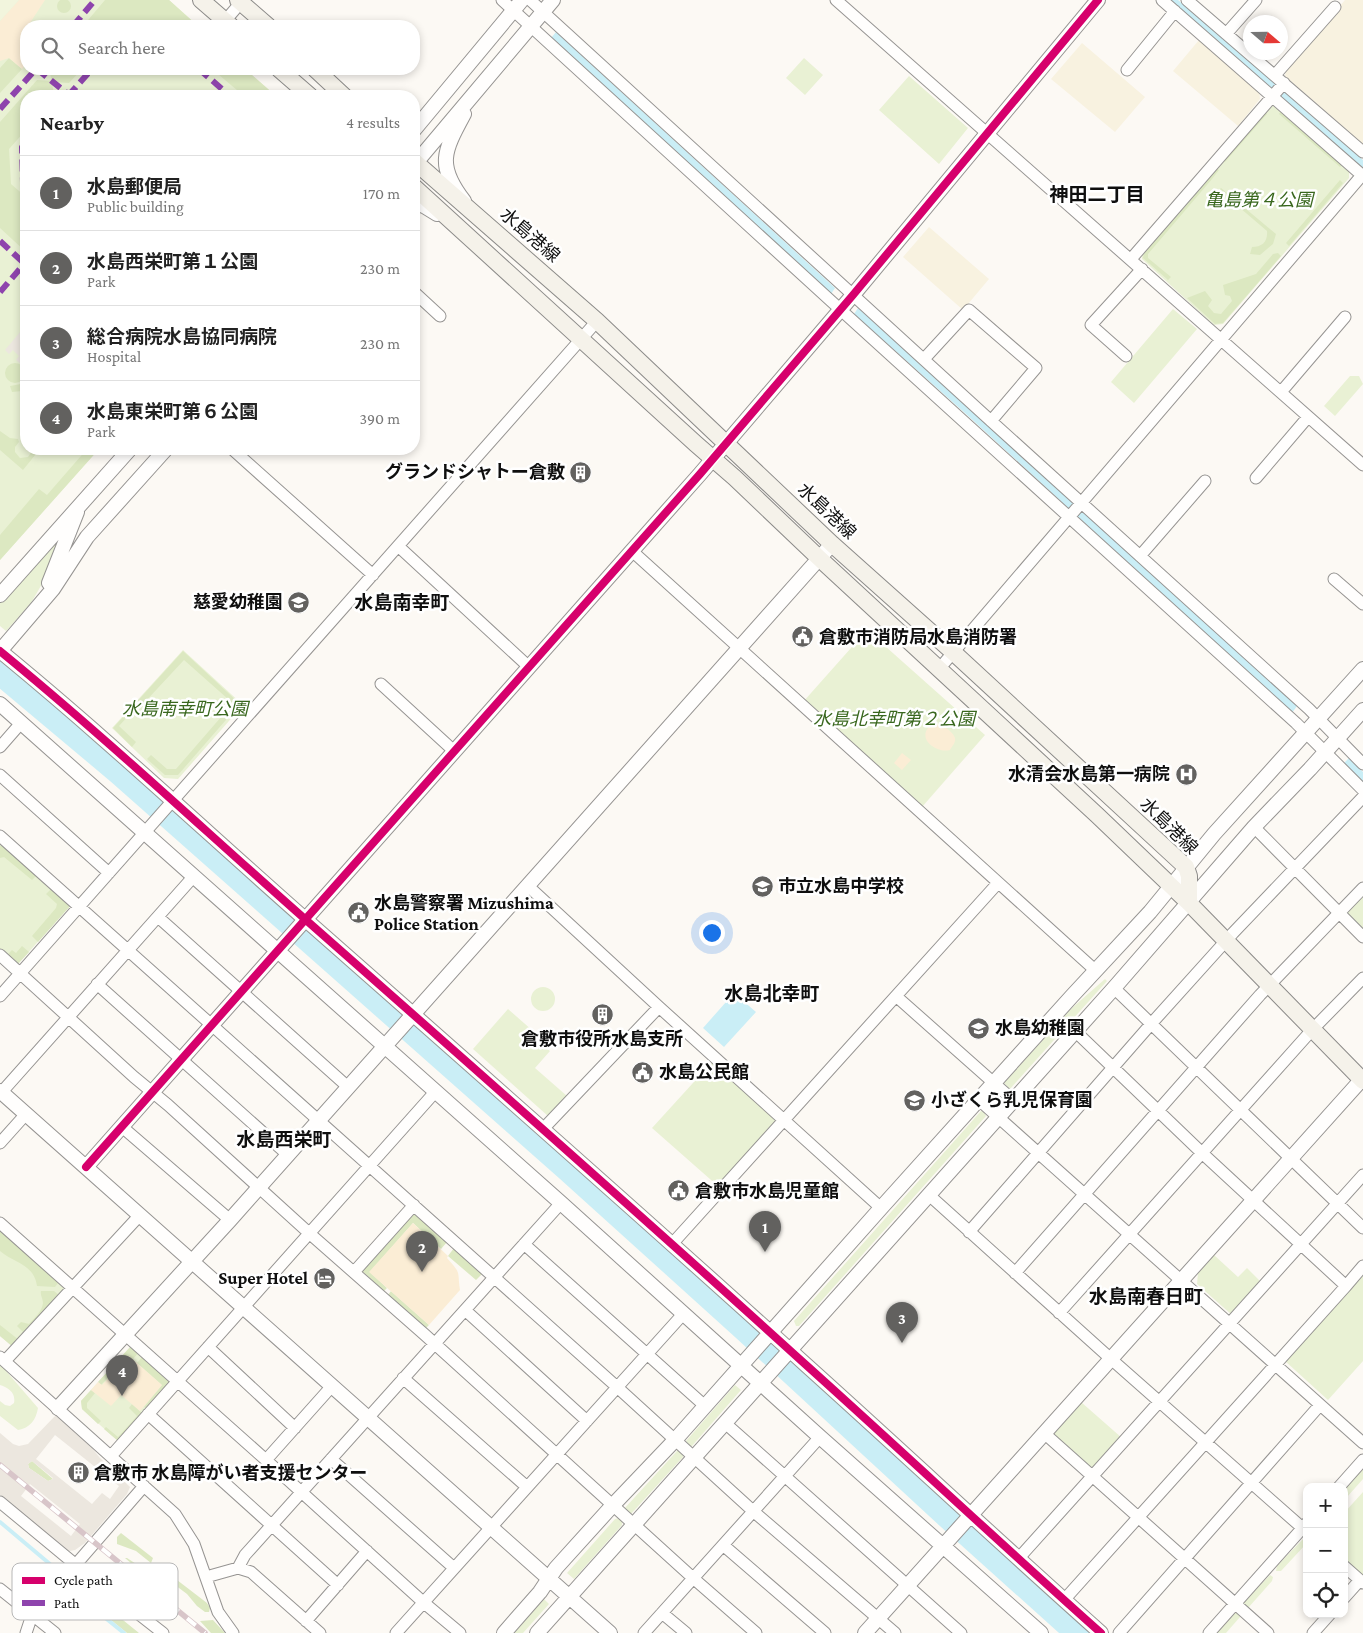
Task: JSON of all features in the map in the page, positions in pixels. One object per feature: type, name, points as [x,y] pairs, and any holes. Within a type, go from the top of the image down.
[{"type":"main road","points":[[201,0],[224,20]]},
{"type":"main road","points":[[241,1],[262,20]]},
{"type":"main road","points":[[286,75],[303,90]]},
{"type":"main road","points":[[322,75],[339,90]]},
{"type":"main road","name":"水島港線","points":[[420,168],[473,212],[597,322],[832,544],[954,652],[1186,867],[1189,876],[1189,903]]},
{"type":"main road","points":[[420,192],[782,522],[1097,815],[1189,903],[1362,1080]]},
{"type":"street","points":[[502,0],[518,5],[529,26],[604,81],[696,165],[853,294],[924,359],[972,416],[991,421],[1075,510],[1140,556],[1319,718],[1363,764]]},
{"type":"street","points":[[530,0],[543,12],[604,81],[696,165],[840,310],[972,416],[1075,510],[1363,790]]},
{"type":"street","points":[[420,156],[552,0]]},
{"type":"street","points":[[836,0],[1363,465]]},
{"type":"street","points":[[86,1166],[713,459],[840,310],[1098,0]]},
{"type":"street","points":[[1162,0],[1363,152]]},
{"type":"street","points":[[939,669],[1363,175],[1226,34],[1187,0]]},
{"type":"street","points":[[1226,34],[1256,0]]},
{"type":"street","points":[[230,20],[241,1]]},
{"type":"street","points":[[420,123],[518,5]]},
{"type":"street","points":[[1131,259],[1277,87],[1335,7]]},
{"type":"street","points":[[1127,70],[1175,11]]},
{"type":"street","points":[[473,212],[446,170],[446,152],[476,91]]},
{"type":"street","points":[[420,109],[444,95]]},
{"type":"street","points":[[420,205],[460,227]]},
{"type":"street","points":[[1126,356],[1091,326],[1142,269]]},
{"type":"street","points":[[420,298],[440,316]]},
{"type":"street","points":[[924,359],[969,310],[1036,368],[991,421]]},
{"type":"street","points":[[1281,392],[1345,318]]},
{"type":"street","points":[[0,996],[597,322]]},
{"type":"street","points":[[1256,478],[1308,416]]},
{"type":"street","points":[[0,595],[125,455]]},
{"type":"street","points":[[161,455],[86,537],[53,589],[0,651],[134,765],[171,803],[302,921],[411,1017],[544,1129],[672,1244],[786,1355],[966,1520],[1018,1559],[1101,1633]]},
{"type":"street","points":[[239,455],[373,575]]},
{"type":"street","points":[[1140,556],[1206,481]]},
{"type":"street","points":[[36,608],[55,570],[79,505]]},
{"type":"street","points":[[58,1408],[259,1188],[832,544]]},
{"type":"street","points":[[398,546],[529,667]]},
{"type":"street","points":[[632,551],[1096,971]]},
{"type":"street","points":[[1334,579],[1363,604]]},
{"type":"street","points":[[504,1633],[540,1592],[556,1568],[675,1440],[766,1336],[1096,971],[1305,732],[1363,669]]},
{"type":"street","points":[[381,684],[454,751]]},
{"type":"street","points":[[0,704],[436,1091],[820,1437],[947,1541],[1041,1633]]},
{"type":"street","points":[[537,1633],[1114,988],[1254,828],[1363,710]]},
{"type":"street","points":[[0,747],[21,723]]},
{"type":"street","points":[[0,775],[109,873]]},
{"type":"street","points":[[969,1232],[1150,1024],[1363,797]]},
{"type":"street","points":[[1254,828],[1363,937]]},
{"type":"street","points":[[0,838],[414,1205],[753,1511],[894,1633]]},
{"type":"street","points":[[194,876],[0,1092],[86,1166],[610,1633]]},
{"type":"street","points":[[672,1244],[998,883]]},
{"type":"street","points":[[528,886],[659,1008],[881,1208]]},
{"type":"street","points":[[1015,1273],[1269,985],[1363,888]]},
{"type":"street","points":[[158,917],[348,1087]]},
{"type":"street","points":[[0,955],[756,1633]]},
{"type":"street","points":[[1059,1313],[1312,1030],[1363,978]]},
{"type":"street","points":[[97,984],[288,1155]]},
{"type":"street","points":[[1114,988],[1363,1228]]},
{"type":"street","points":[[897,996],[1013,1100]]},
{"type":"street","points":[[544,1129],[659,1008]]},
{"type":"street","points":[[1075,1031],[1202,1153],[1346,1286]]},
{"type":"street","points":[[865,1633],[1180,1280],[1362,1080]]},
{"type":"street","points":[[111,1456],[436,1091]]},
{"type":"street","points":[[979,1100],[1363,1443]]},
{"type":"street","points":[[0,1144],[26,1114]]},
{"type":"street","points":[[121,1126],[230,1220]]},
{"type":"street","points":[[1018,1559],[1363,1175]]},
{"type":"street","points":[[928,1195],[1160,1403],[1303,1526]]},
{"type":"street","points":[[238,1568],[245,1555],[561,1203]]},
{"type":"street","points":[[354,1272],[414,1205]]},
{"type":"street","points":[[140,1215],[72,1289],[3,1359],[175,1514],[194,1544],[218,1612],[233,1633]]},
{"type":"street","points":[[0,1223],[460,1633]]},
{"type":"street","points":[[524,1244],[705,1406]]},
{"type":"street","points":[[1064,1600],[1363,1266]]},
{"type":"street","points":[[465,1310],[587,1421]]},
{"type":"street","points":[[396,1633],[684,1313]]},
{"type":"street","points":[[208,1347],[295,1428]]},
{"type":"street","points":[[403,1378],[527,1487]]},
{"type":"street","points":[[266,1460],[332,1386]]},
{"type":"street","points":[[1119,1633],[1320,1405]]},
{"type":"street","points":[[148,1414],[338,1585]]},
{"type":"street","points":[[726,1423],[961,1633]]},
{"type":"street","points":[[1044,1433],[1268,1633]]},
{"type":"street","points":[[644,1633],[820,1437]]},
{"type":"street","points":[[331,1459],[454,1568]]},
{"type":"street","points":[[1343,1483],[1363,1460]]},
{"type":"street","points":[[78,1563],[144,1486]]},
{"type":"street","points":[[0,1502],[74,1563]]},
{"type":"street","points":[[1208,1633],[1303,1530]]},
{"type":"street","points":[[723,1545],[825,1633]]},
{"type":"street","points":[[306,1621],[367,1551]]},
{"type":"street","points":[[206,1577],[238,1568],[251,1572],[320,1633]]},
{"type":"street","points":[[1348,1569],[1362,1581],[1348,1594]]},
{"type":"street","points":[[0,1590],[12,1599]]},
{"type":"street","points":[[662,1613],[686,1633]]},
{"type":"street","points":[[1313,1633],[1326,1618]]},
{"type":"street","points":[[26,1633],[30,1620]]},
{"type":"street","points":[[38,1620],[55,1633]]},
{"type":"street","points":[[144,1620],[163,1633]]},
{"type":"shaded area","points":[[1345,0],[1363,0],[1363,144],[1285,76],[1286,69]]},
{"type":"shaded area","points":[[1199,40],[1259,91],[1260,99],[1238,126],[1173,71]]},
{"type":"shaded area","points":[[1082,43],[1145,97],[1115,132],[1051,79]]},
{"type":"shaded area","points":[[929,227],[989,279],[963,310],[903,257]]},
{"type":"shaded area","points":[[20,332],[20,363],[16,360],[19,356],[13,350],[9,354],[5,350]]},
{"type":"shaded area","points":[[56,1415],[83,1437],[100,1458],[130,1487],[127,1494],[85,1543],[75,1550],[65,1551],[0,1495],[0,1433],[13,1444],[19,1446],[28,1444]],"holes":[[[55,1435],[119,1486],[110,1499],[102,1493],[92,1504],[36,1459]],[[32,1461],[53,1479],[48,1481],[29,1468],[28,1464]],[[30,1484],[80,1524],[71,1536],[21,1496]]]},
{"type":"green space","points":[[64,-1],[69,1],[71,6],[69,11],[64,13],[59,11],[57,6],[59,1]]},
{"type":"green space","points":[[0,0],[169,0],[191,20],[20,20],[20,75],[252,75],[269,90],[20,90],[20,455],[94,455],[0,560]]},
{"type":"green space","points":[[0,0],[19,0],[0,21]]},
{"type":"green space","points":[[105,0],[169,0],[191,20],[88,20]]},
{"type":"green space","points":[[9,58],[20,67],[20,71],[0,93],[0,68]]},
{"type":"green space","points":[[804,58],[823,75],[805,95],[786,78]]},
{"type":"green space","points":[[50,75],[76,75],[69,83],[52,82],[53,90],[28,90],[37,80],[52,81]]},
{"type":"green space","points":[[219,75],[252,75],[269,90],[237,90]]},
{"type":"green space","points":[[909,76],[968,128],[939,164],[879,110]]},
{"type":"green space","points":[[20,99],[20,137],[9,149],[11,184],[20,192],[20,246],[0,228],[0,122]]},
{"type":"green space","name":"亀島第４公園","points":[[1275,105],[1349,170],[1349,178],[1223,324],[1214,325],[1142,259],[1142,253],[1267,107]]},
{"type":"green space","points":[[1281,111],[1342,165],[1340,167],[1279,114]]},
{"type":"green space","points":[[1265,112],[1267,114],[1225,162],[1223,161]]},
{"type":"green space","points":[[1216,168],[1219,170],[1212,179],[1148,254],[1148,258],[1171,277],[1168,280],[1143,258],[1144,252]]},
{"type":"green space","points":[[1340,180],[1343,183],[1289,246],[1286,243]]},
{"type":"green space","points":[[1221,188],[1276,234],[1273,244],[1260,255],[1250,254],[1252,247],[1259,246],[1265,241],[1267,231],[1219,190]]},
{"type":"green space","points":[[1278,253],[1281,256],[1223,323],[1215,324],[1187,298],[1205,291],[1212,300],[1208,306],[1214,313],[1221,314],[1232,301],[1230,296],[1225,295],[1223,285],[1256,274],[1273,254]]},
{"type":"green space","points":[[1173,309],[1197,329],[1134,403],[1111,382]]},
{"type":"green space","points":[[11,364],[19,364],[20,381],[11,382],[6,377],[6,369]]},
{"type":"green space","points":[[1350,376],[1359,376],[1363,384],[1335,416],[1324,406]]},
{"type":"green space","points":[[20,384],[20,391],[12,392],[10,386]]},
{"type":"green space","points":[[0,431],[10,438],[18,439],[19,442],[15,447],[15,452],[20,458],[35,455],[23,470],[0,450]]},
{"type":"green space","points":[[82,455],[94,455],[0,560],[0,535],[39,489],[47,495]]},
{"type":"green space","points":[[56,536],[61,538],[46,577],[31,603],[6,631],[0,626],[0,600]]},
{"type":"green space","name":"水島北幸町第２公園","points":[[867,630],[985,735],[922,807],[803,702]]},
{"type":"green space","name":"水島南幸町公園","points":[[183,650],[243,705],[178,779],[164,778],[112,728]]},
{"type":"green space","points":[[183,651],[240,704],[237,707],[184,660],[144,703],[141,702],[119,726],[136,742],[132,747],[113,728]]},
{"type":"green space","points":[[228,709],[232,713],[178,775],[165,775],[147,759],[151,755],[167,769],[176,769]]},
{"type":"green space","points":[[2,844],[71,905],[17,965],[0,950],[0,846]]},
{"type":"green space","points":[[2,844],[37,875],[32,880],[4,857],[0,858],[0,846]]},
{"type":"green space","points":[[52,888],[71,905],[38,942],[32,936],[56,908],[57,904],[46,894]]},
{"type":"green space","points":[[1363,894],[1363,931],[1345,913]]},
{"type":"green space","points":[[22,946],[29,952],[17,965],[6,956],[12,950],[16,953]]},
{"type":"green space","points":[[1105,979],[1107,981],[1010,1089],[1004,1083],[1072,1008]]},
{"type":"green space","points":[[543,987],[548,988],[554,994],[554,1004],[548,1010],[543,1011],[538,1010],[532,1004],[531,999],[532,994],[538,988]]},
{"type":"green space","points":[[508,1009],[541,1038],[538,1041],[550,1051],[535,1068],[567,1096],[548,1116],[473,1049]]},
{"type":"green space","points":[[713,1061],[776,1118],[775,1126],[719,1187],[652,1128]]},
{"type":"green space","points":[[981,1111],[986,1116],[799,1326],[796,1326],[794,1321]]},
{"type":"green space","points":[[415,1212],[447,1242],[441,1249],[413,1223],[370,1272],[387,1288],[384,1291],[361,1270]]},
{"type":"green space","points":[[0,1230],[66,1290],[13,1347],[0,1336]]},
{"type":"green space","points":[[0,1230],[58,1283],[55,1287],[37,1286],[28,1268],[0,1251]]},
{"type":"green space","points":[[454,1248],[482,1274],[476,1280],[448,1256]]},
{"type":"green space","points":[[1214,1255],[1238,1277],[1247,1268],[1261,1282],[1232,1315],[1197,1284],[1198,1273]]},
{"type":"green space","points":[[1363,1275],[1363,1361],[1328,1400],[1285,1361]]},
{"type":"green space","points":[[41,1291],[54,1291],[60,1296],[25,1334],[17,1326],[21,1322],[29,1324],[39,1312],[43,1303]]},
{"type":"green space","points":[[391,1291],[429,1325],[425,1329],[388,1295]]},
{"type":"green space","points":[[0,1325],[19,1340],[13,1347],[0,1336]]},
{"type":"green space","points":[[131,1346],[171,1382],[118,1441],[82,1409],[81,1401]]},
{"type":"green space","points":[[131,1346],[139,1352],[133,1359],[129,1356],[101,1385],[98,1382]]},
{"type":"green space","points":[[143,1356],[171,1382],[147,1409],[144,1407],[162,1385],[137,1363]]},
{"type":"green space","points":[[0,1364],[38,1408],[32,1423],[22,1429],[18,1430],[0,1416],[0,1401],[10,1406],[14,1403],[14,1396],[11,1391],[0,1385]]},
{"type":"green space","points":[[735,1385],[741,1390],[692,1446],[689,1446],[686,1441]]},
{"type":"green space","points":[[91,1390],[95,1393],[87,1403],[87,1408],[101,1421],[98,1424],[82,1409],[81,1401]]},
{"type":"green space","points":[[1081,1402],[1122,1438],[1092,1471],[1052,1435]]},
{"type":"green space","points":[[132,1404],[143,1414],[118,1441],[104,1429],[106,1427],[118,1437],[137,1416],[129,1408]]},
{"type":"green space","points":[[680,1450],[683,1453],[683,1457],[630,1515],[624,1509]]},
{"type":"green space","points":[[32,1461],[53,1479],[48,1481],[29,1468],[28,1464]]},
{"type":"green space","points":[[1363,1469],[1363,1479],[1348,1496],[1348,1486]]},
{"type":"green space","points":[[1363,1492],[1363,1577],[1348,1564],[1348,1509]]},
{"type":"green space","points":[[619,1518],[622,1521],[622,1525],[574,1579],[567,1573],[615,1519]]},
{"type":"green space","points":[[121,1533],[153,1558],[151,1563],[136,1551],[117,1544],[117,1537]]},
{"type":"green space","points":[[1303,1539],[1303,1547],[1281,1571],[1276,1571],[1277,1566]]},
{"type":"green space","points":[[1270,1575],[1273,1577],[1272,1581],[1248,1608],[1243,1604],[1244,1602]]},
{"type":"green space","points":[[178,1581],[207,1603],[210,1608],[209,1612],[205,1612],[197,1606],[187,1594],[178,1587]]},
{"type":"green space","points":[[544,1599],[549,1604],[523,1633],[514,1633]]},
{"type":"green space","points":[[1235,1612],[1241,1615],[1240,1617],[1226,1633],[1217,1633]]},
{"type":"green space","points":[[111,1620],[123,1620],[139,1633],[127,1633]]},
{"type":"green space","points":[[213,1620],[225,1633],[211,1633],[200,1621]]},
{"type":"sand","points":[[19,0],[45,0],[32,20],[20,20],[20,67],[9,58],[0,61],[0,21]]},
{"type":"sand","points":[[934,723],[940,724],[954,735],[955,741],[950,750],[944,751],[928,743],[926,733],[928,728]]},
{"type":"sand","points":[[902,753],[911,760],[902,770],[894,763]]},
{"type":"sand","points":[[413,1223],[448,1256],[447,1258],[457,1270],[459,1276],[460,1290],[429,1325],[369,1272]]},
{"type":"sand","points":[[129,1356],[162,1385],[140,1411],[121,1395],[111,1406],[91,1390],[98,1382],[102,1385]]},
{"type":"water","points":[[1169,0],[1178,0],[1243,56],[1243,60],[1247,60],[1363,160],[1363,169]]},
{"type":"water","points":[[556,32],[835,288],[831,294],[551,38]]},
{"type":"water","points":[[858,308],[1297,706],[1292,713],[854,314]]},
{"type":"water","points":[[1349,758],[1363,772],[1363,783],[1344,763]]},
{"type":"water","points":[[734,993],[756,1012],[724,1047],[703,1028]]},
{"type":"waterway","points":[[0,673],[118,772],[568,1170],[1077,1633]]},
{"type":"waterway","points":[[0,684],[168,825],[289,933]]},
{"type":"waterway","points":[[294,937],[753,1348]]},
{"type":"waterway","points":[[758,1353],[952,1530]]},
{"type":"waterway","points":[[0,1522],[49,1563]]},
{"type":"waterway","points":[[957,1535],[1064,1633]]},
{"type":"waterway","points":[[108,1620],[124,1633]]},
{"type":"railway","points":[[0,1465],[120,1563]]},
{"type":"railway","points":[[178,1611],[205,1633]]},
{"type":"marked path","points":[[78,20],[95,0]]},
{"type":"marked path","points":[[0,109],[31,75]]},
{"type":"marked path","points":[[44,75],[63,90]]},
{"type":"marked path","points":[[73,90],[87,75]]},
{"type":"marked path","points":[[206,75],[223,90]]},
{"type":"marked path","points":[[0,241],[20,259]]},
{"type":"marked path","points":[[0,292],[20,269]]},
{"type":"cycle path","points":[[86,1167],[700,474],[853,295],[1098,0]]},
{"type":"cycle path","points":[[0,651],[116,750],[619,1196],[1101,1633]]},
{"type":"place","name":"グランドシャトー倉敷","points":[[581,472]]},
{"type":"place","name":"慈愛幼稚園","points":[[299,602]]},
{"type":"place","name":"倉敷市消防局水島消防署","points":[[803,637]]},
{"type":"place","name":"水清会水島第一病院","points":[[1186,774]]},
{"type":"place","name":"市立水島中学校","points":[[762,886]]},
{"type":"place","name":"水島警察署 Mizushima Police Station","points":[[358,913]]},
{"type":"place","name":"倉敷市役所水島支所","points":[[602,1014]]},
{"type":"place","name":"水島幼稚園","points":[[979,1028]]},
{"type":"place","name":"水島公民館","points":[[643,1072]]},
{"type":"place","name":"小ざくら乳児保育園","points":[[915,1100]]},
{"type":"place","name":"倉敷市水島児童館","points":[[679,1191]]},
{"type":"place","name":"水島郵便局","points":[[765,1252]]},
{"type":"place","name":"水島西栄町第１公園","points":[[422,1272]]},
{"type":"place","name":"Super Hotel","points":[[324,1278]]},
{"type":"place","name":"総合病院水島協同病院","points":[[902,1343]]},
{"type":"place","name":"水島東栄町第６公園","points":[[122,1396]]},
{"type":"place","name":"倉敷市 水島障がい者支援センター","points":[[78,1473]]},
{"type":"district","name":"神田二丁目","points":[[1097,194]]},
{"type":"district","name":"水島南幸町","points":[[402,602]]},
{"type":"district","name":"水島北幸町","points":[[772,993]]},
{"type":"district","name":"水島西栄町","points":[[284,1139]]},
{"type":"district","name":"水島南春日町","points":[[1146,1296]]}]
